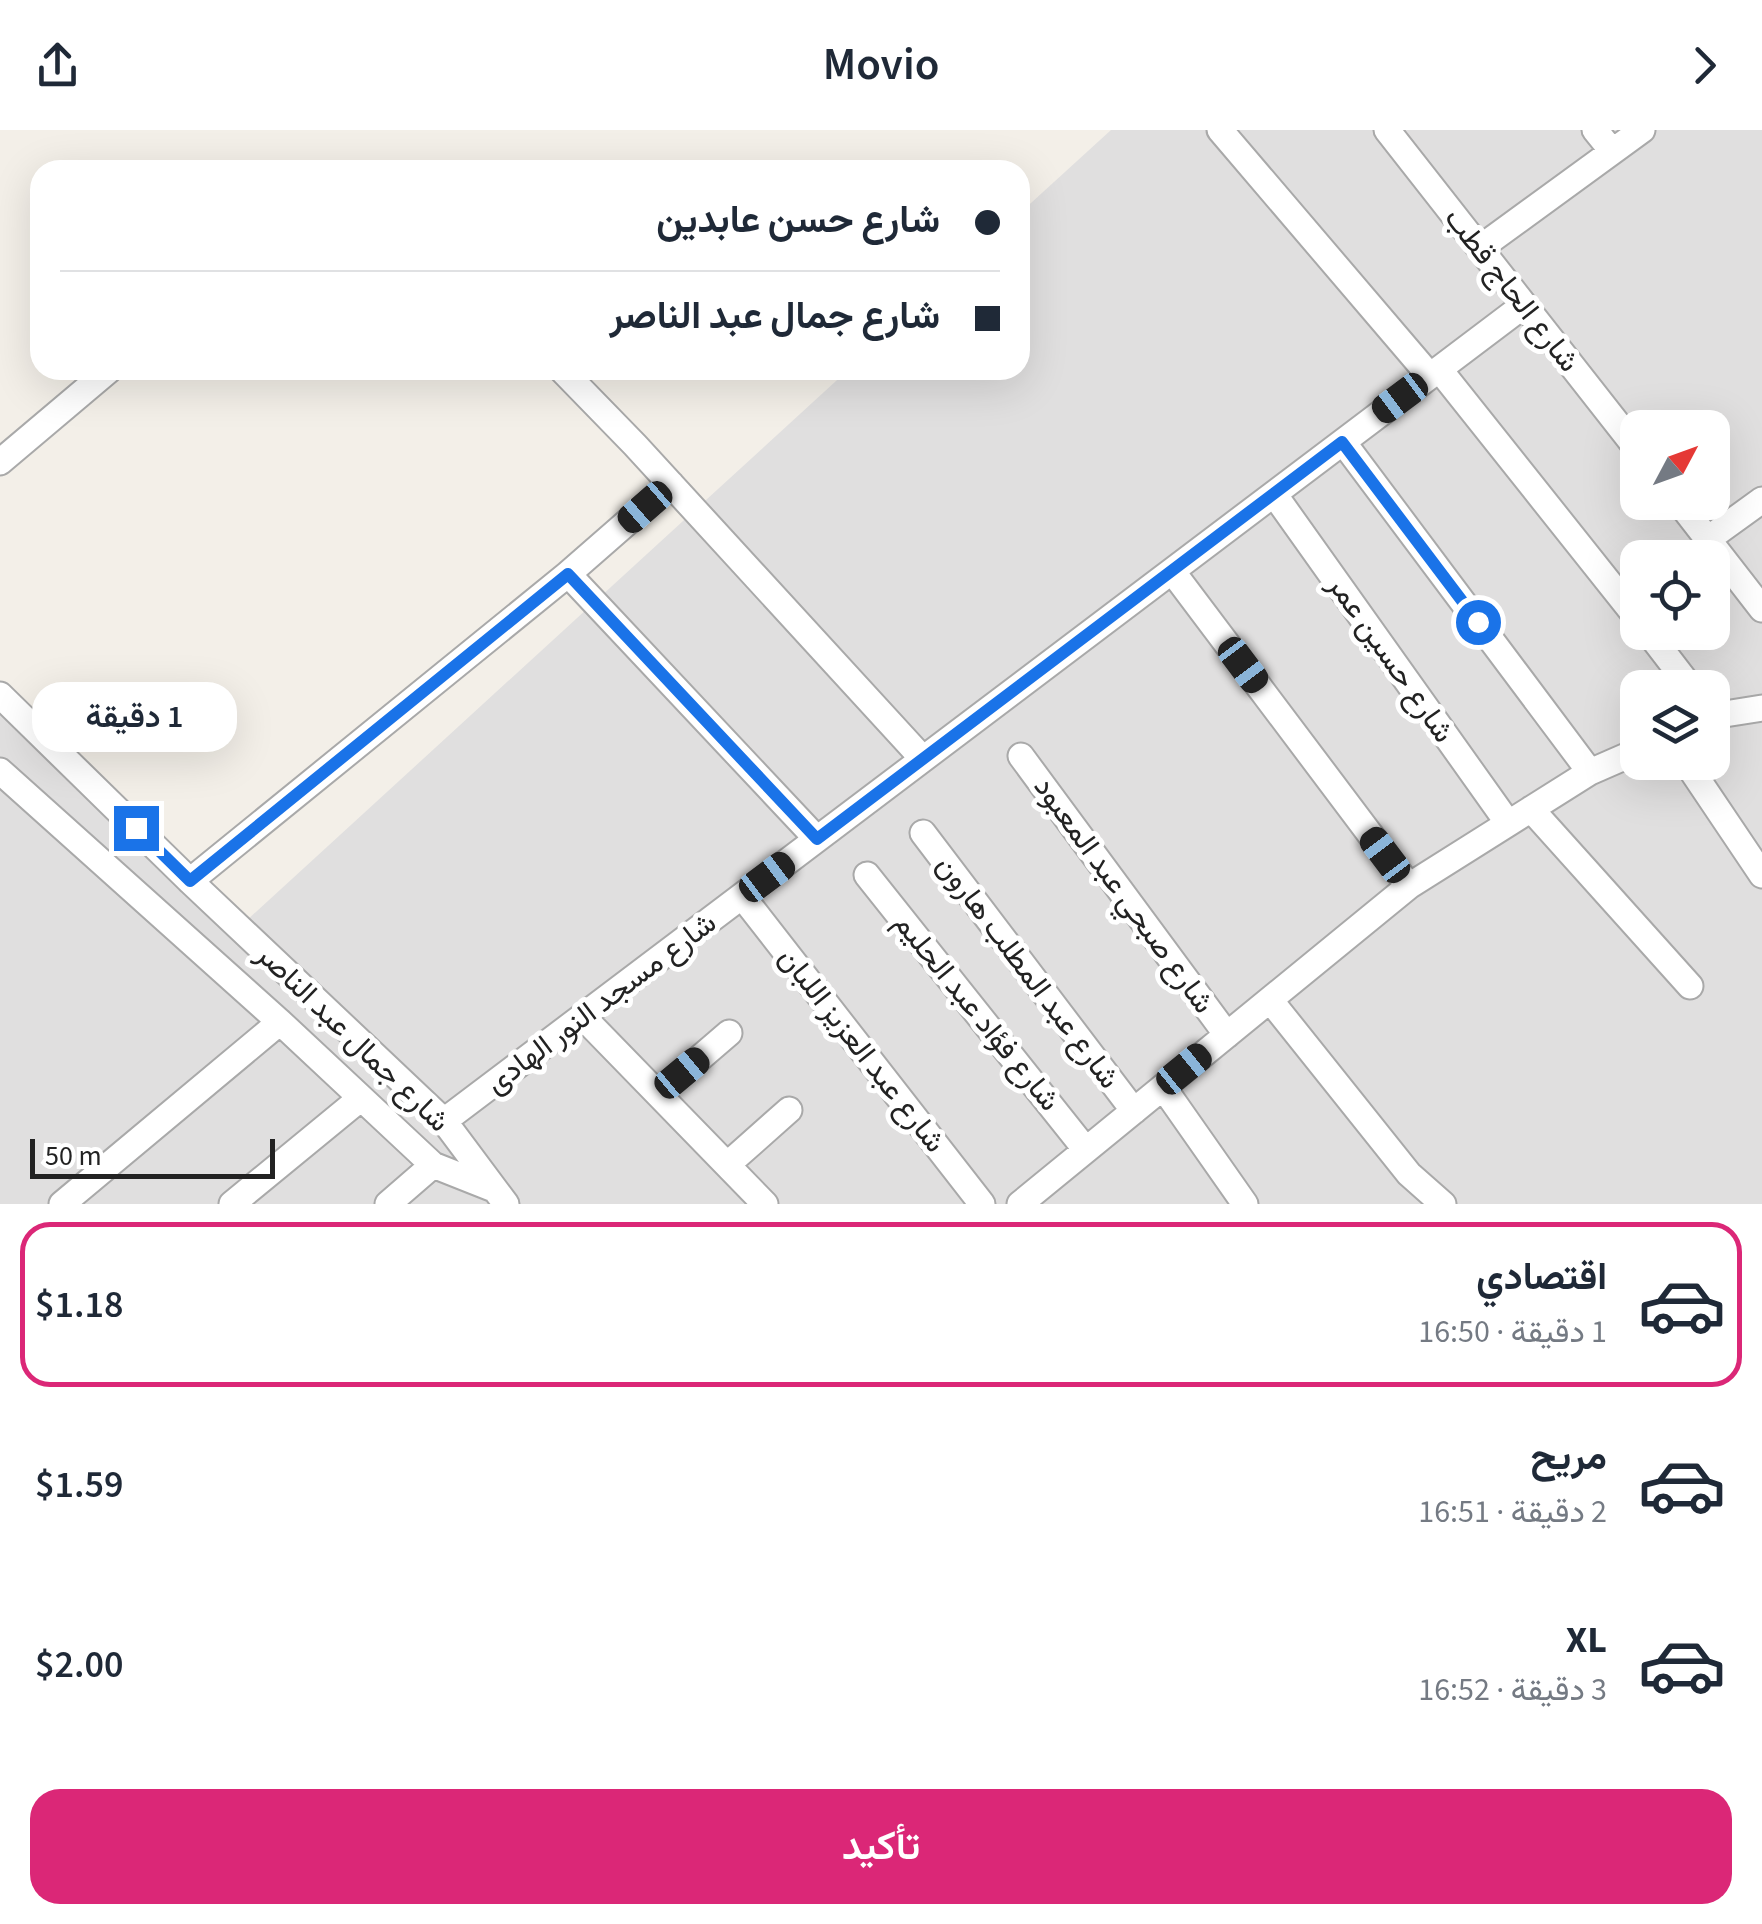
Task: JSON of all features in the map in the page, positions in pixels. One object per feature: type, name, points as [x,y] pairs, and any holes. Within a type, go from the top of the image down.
[{"type":"street","points":[[1220,130],[1434,372],[1620,597]]},
{"type":"street","name":"شارع الحاج قطب","points":[[1387,130],[1620,427]]},
{"type":"street","points":[[1594,130],[1612,151]]},
{"type":"street","points":[[1480,248],[1642,130]]},
{"type":"street","name":"شارع مسجد النور الهادى","points":[[444,1122],[1524,304]]},
{"type":"street","points":[[0,462],[97,380]]},
{"type":"street","points":[[572,380],[922,759]]},
{"type":"street","points":[[1342,442],[1590,772]]},
{"type":"street","points":[[190,881],[568,574],[671,484]]},
{"type":"street","name":"شارع حسين عمر","points":[[1274,494],[1508,824]]},
{"type":"street","points":[[1693,520],[1708,540],[1762,500]]},
{"type":"street","points":[[1730,568],[1762,609]]},
{"type":"street","points":[[1172,571],[1409,886]]},
{"type":"street","points":[[568,574],[817,839]]},
{"type":"street","points":[[1662,650],[1678,670]]},
{"type":"street","name":"شارع جمال عبد الناصر","points":[[0,695],[444,1122],[499,1196]]},
{"type":"street","points":[[1730,713],[1762,708]]},
{"type":"street","name":"شارع صبحي عبد المعبود","points":[[1022,756],[1228,1035]]},
{"type":"street","points":[[1020,1204],[1409,886],[1590,772],[1620,759]]},
{"type":"street","name":"شارع جمال عبد الناصر","points":[[0,771],[433,1165],[499,1196]]},
{"type":"street","points":[[1698,780],[1762,875]]},
{"type":"street","points":[[1531,809],[1690,986]]},
{"type":"street","name":"شارع عبد المطلب هارون","points":[[923,833],[1134,1110]]},
{"type":"street","name":"شارع فؤاد عبد الحليم","points":[[867,875],[1086,1150]]},
{"type":"street","name":"شارع عبد العزيز اللبان","points":[[742,896],[982,1204]]},
{"type":"street","points":[[1270,1000],[1410,1174],[1443,1204]]},
{"type":"street","points":[[583,1016],[765,1204]]},
{"type":"street","points":[[62,1204],[280,1022]]},
{"type":"street","points":[[658,1094],[729,1033]]},
{"type":"street","points":[[1163,1087],[1245,1204]]},
{"type":"street","points":[[232,1204],[361,1098]]},
{"type":"street","points":[[727,1165],[789,1110]]},
{"type":"street","points":[[388,1204],[433,1165]]},
{"type":"shaded area","points":[[1111,130],[1762,130],[1762,1204],[0,1204],[0,693],[246,921],[837,380],[1030,380],[1030,204]]},
{"type":"route","points":[[136,828],[190,881],[568,574],[817,839],[1342,442],[1478,622]]}]
